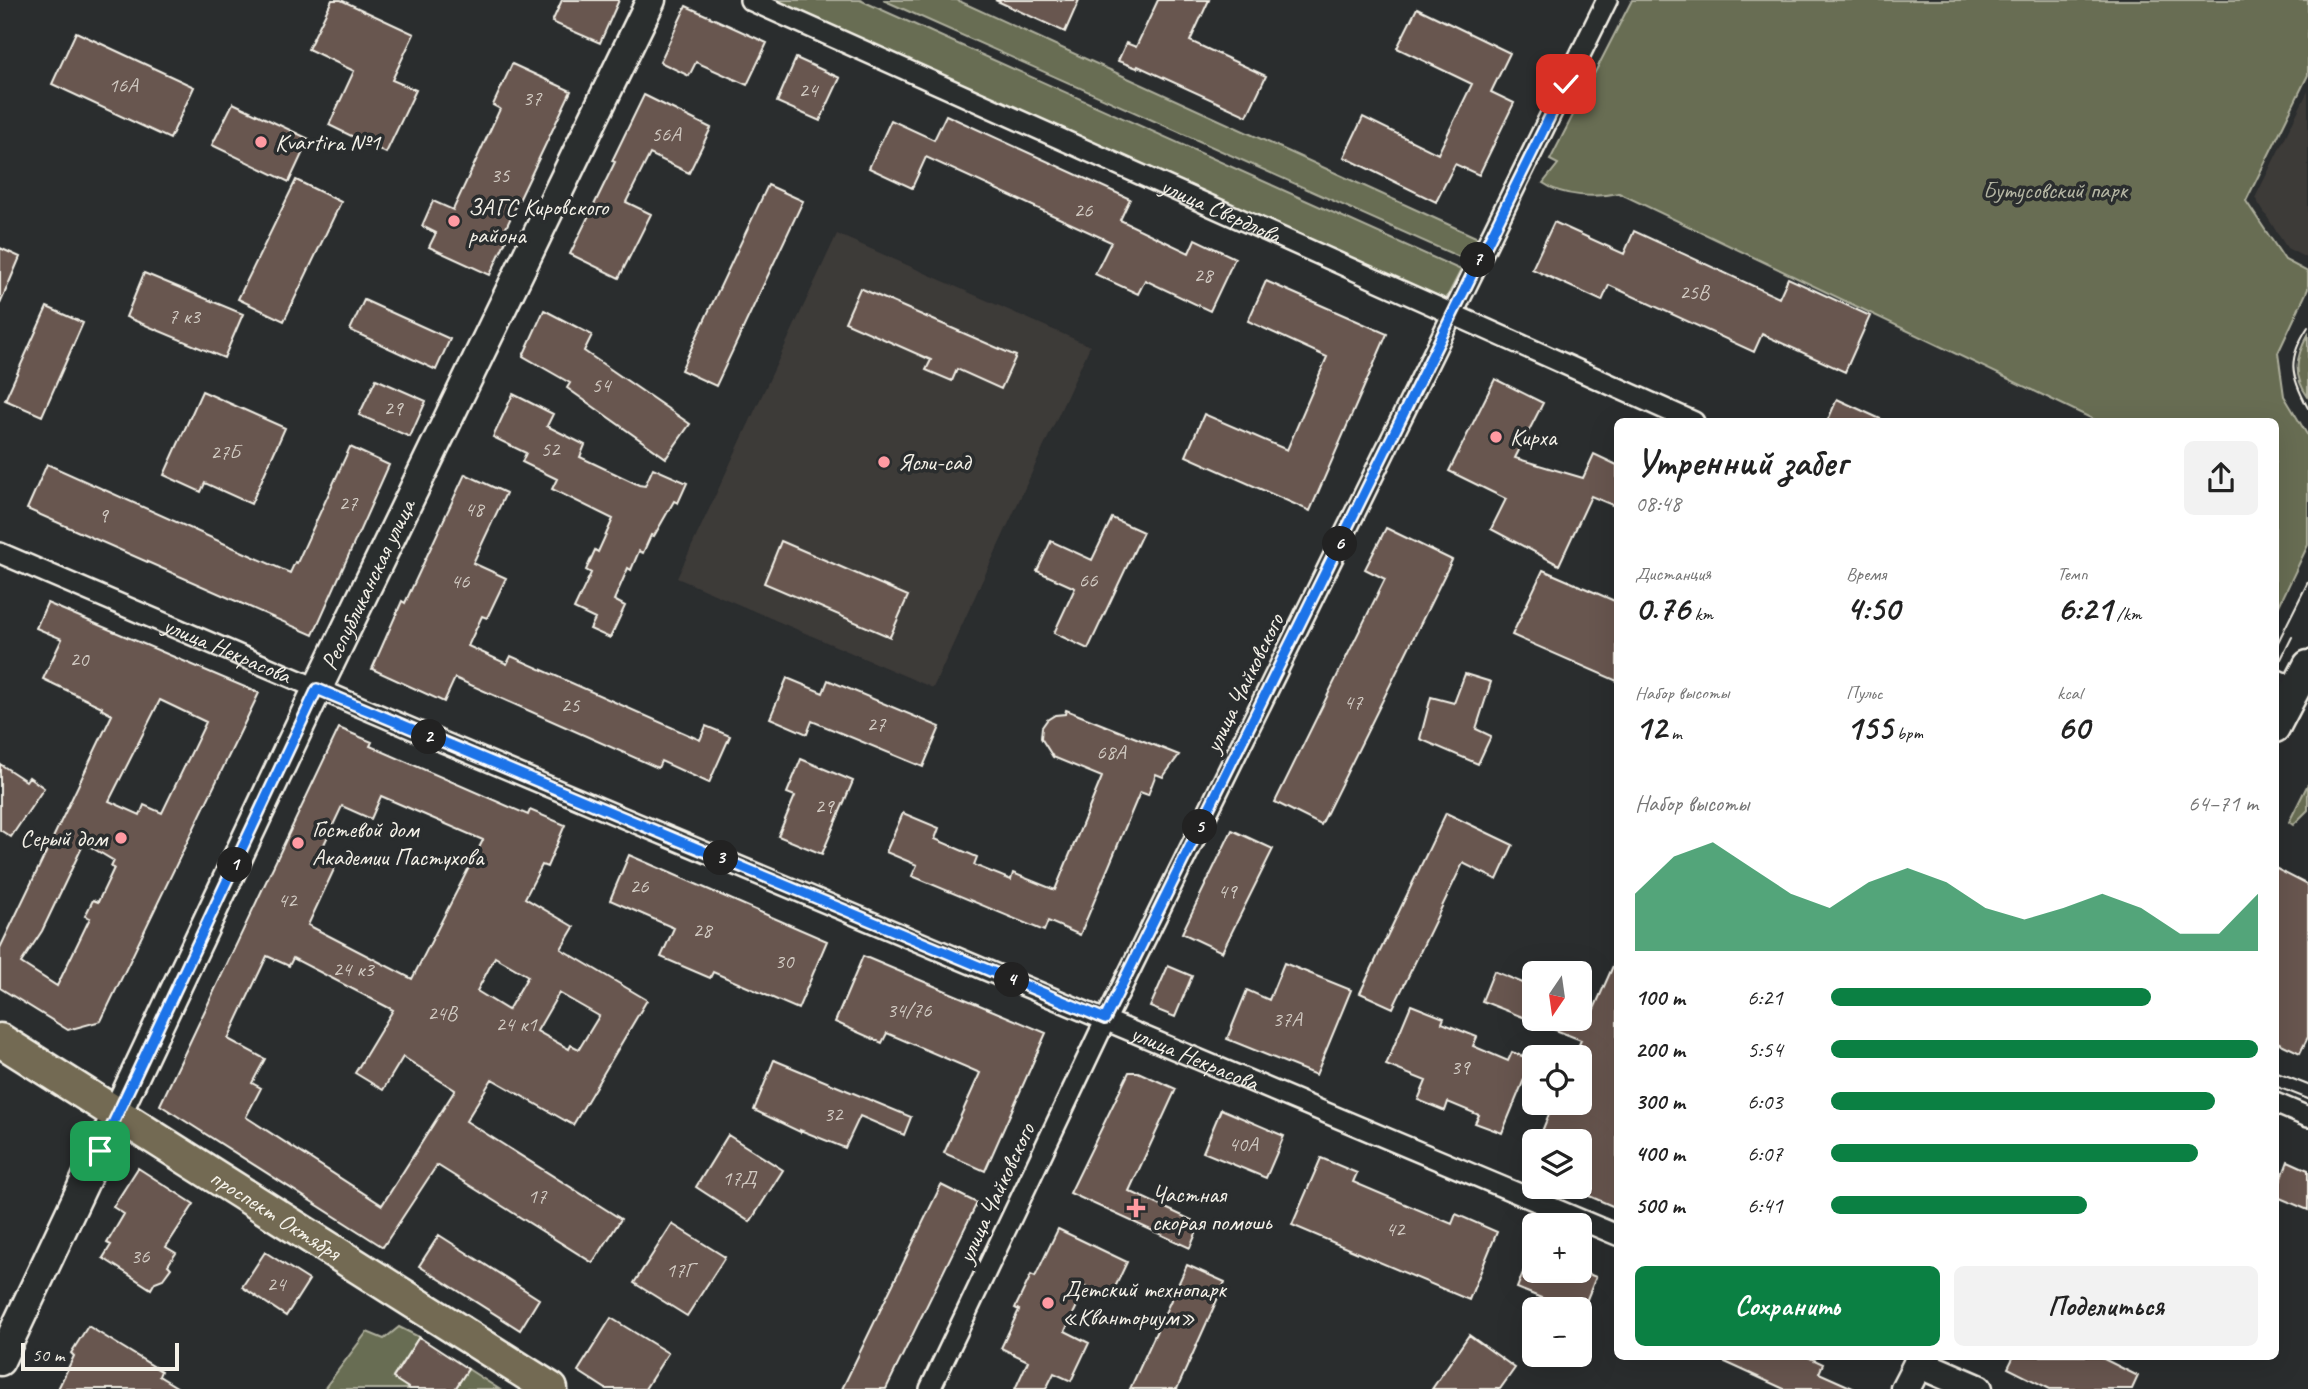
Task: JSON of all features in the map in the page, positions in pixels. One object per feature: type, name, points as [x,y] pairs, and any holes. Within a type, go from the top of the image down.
[{"type":"main road","name":"Республиканская улица","points":[[0,1361],[317,689],[651,0]]},
{"type":"main road","points":[[2279,720],[2297,682]]},
{"type":"main road","name":"проспект Октября","points":[[0,1040],[551,1389]]},
{"type":"main road","points":[[1905,1389],[1913,1360]]},
{"type":"main road","points":[[1919,1360],[1960,1378]]},
{"type":"street","name":"улица Свердлова","points":[[750,0],[1685,418]]},
{"type":"street","name":"улица Чайковского","points":[[930,1389],[1105,1019],[1607,0]]},
{"type":"street","name":"улица Некрасова","points":[[0,553],[317,689],[1614,1234]]},
{"type":"street","points":[[2279,1105],[2308,1117]]},
{"type":"shaded area","points":[[2308,91],[2308,259],[2287,248],[2255,198]]},
{"type":"shaded area","name":"Ясли-сад","points":[[837,234],[1090,346],[933,688],[677,578]]},
{"type":"green space","points":[[771,0],[860,0],[1461,270],[1445,301]]},
{"type":"green space","points":[[883,0],[957,0],[1478,238],[1466,260]]},
{"type":"green space","name":"Бутусовский парк","points":[[1632,0],[2308,0],[2308,75],[2246,201],[2285,260],[2308,272],[2308,289],[2278,353],[2284,396],[2308,436],[2308,545],[2279,606],[2279,418],[2091,418],[1619,193],[1580,195],[1551,188],[1543,183],[1558,164],[1550,160]]},
{"type":"green space","points":[[2308,335],[2308,397],[2300,382],[2298,359]]},
{"type":"green space","points":[[2308,784],[2308,810],[2293,825],[2289,822]]},
{"type":"green space","points":[[399,1327],[419,1337],[393,1377],[410,1389],[324,1389],[367,1332],[384,1339]]},
{"type":"green space","points":[[468,1369],[499,1389],[455,1389]]},
{"type":"building","points":[[332,0],[341,0],[414,34],[392,80],[416,90],[386,153],[329,125],[354,71],[308,49]]},
{"type":"building","points":[[562,0],[619,0],[600,43],[552,22]]},
{"type":"building","points":[[995,0],[1079,0],[1065,32]]},
{"type":"building","points":[[1158,0],[1209,0],[1190,41],[1266,76],[1247,116],[1138,66],[1137,68],[1118,61],[1126,43],[1136,47]]},
{"type":"building","points":[[686,6],[767,43],[747,85],[696,62],[689,76],[660,62]]},
{"type":"building","points":[[1417,8],[1510,53],[1491,92],[1514,103],[1479,175],[1455,164],[1436,202],[1344,157],[1363,117],[1438,154],[1472,84],[1397,48]]},
{"type":"building","points":[[76,32],[194,87],[170,139],[52,84]]},
{"type":"building","points":[[796,58],[840,78],[820,121],[777,102]]},
{"type":"building","points":[[512,64],[571,91],[503,234],[508,236],[490,275],[429,247],[436,233],[422,226],[433,201],[453,210],[500,109],[493,105]]},
{"type":"building","points":[[644,95],[711,128],[689,173],[650,154],[626,202],[651,214],[619,278],[570,254]]},
{"type":"building","name":"Kvartira №1","points":[[233,103],[309,139],[289,182],[212,145]]},
{"type":"building","points":[[946,115],[1130,199],[1120,220],[1189,253],[1195,239],[1235,258],[1210,311],[1145,280],[1138,294],[1095,274],[1111,242],[926,157],[912,188],[869,168],[891,120],[934,140]]},
{"type":"building","points":[[296,180],[341,202],[284,321],[238,299]]},
{"type":"building","points":[[768,185],[803,201],[716,386],[681,370]]},
{"type":"building","points":[[1554,222],[1624,254],[1634,231],[1779,298],[1788,278],[1870,316],[1845,372],[1762,334],[1754,352],[1609,285],[1602,301],[1532,269]]},
{"type":"building","points":[[0,248],[20,257],[0,304]]},
{"type":"building","points":[[144,273],[243,314],[224,358],[126,317]]},
{"type":"building","points":[[1266,281],[1387,334],[1310,511],[1186,456],[1204,414],[1287,450],[1327,357],[1248,321]]},
{"type":"building","points":[[860,288],[1016,356],[1001,389],[957,369],[952,381],[926,370],[931,360],[845,322]]},
{"type":"building","points":[[364,300],[450,339],[436,370],[350,330]]},
{"type":"building","points":[[47,307],[83,323],[42,416],[5,400]]},
{"type":"building","points":[[544,310],[592,335],[584,351],[690,424],[666,458],[567,388],[570,383],[523,356]]},
{"type":"building","points":[[376,379],[426,401],[410,437],[359,415]]},
{"type":"building","points":[[1495,379],[1543,403],[1515,458],[1583,478],[1594,454],[1614,464],[1614,506],[1591,496],[1559,565],[1491,529],[1506,499],[1449,471]]},
{"type":"building","points":[[202,391],[285,428],[251,504],[205,483],[201,492],[164,475]]},
{"type":"building","points":[[513,394],[553,414],[547,426],[585,445],[580,457],[639,485],[645,486],[653,468],[687,483],[678,503],[674,501],[654,536],[651,535],[643,553],[639,551],[631,570],[628,568],[614,600],[625,606],[610,638],[590,629],[595,619],[574,609],[591,573],[586,570],[595,550],[598,552],[613,519],[552,489],[557,479],[522,462],[526,453],[493,437]]},
{"type":"building","points":[[1837,399],[1878,418],[1829,418]]},
{"type":"building","points":[[350,447],[389,465],[313,635],[27,509],[47,464],[290,573]]},
{"type":"building","points":[[465,474],[506,493],[473,563],[506,578],[487,618],[482,616],[468,646],[507,664],[511,656],[700,740],[706,726],[730,736],[709,783],[661,761],[658,768],[455,678],[444,702],[372,669],[402,601],[405,603]]},
{"type":"building","points":[[1112,518],[1143,532],[1088,649],[1054,633],[1075,588],[1037,571],[1051,541],[1092,560]]},
{"type":"building","points":[[1386,528],[1452,560],[1321,825],[1275,802],[1385,579],[1365,569]]},
{"type":"building","points":[[781,541],[908,596],[890,637],[764,583]]},
{"type":"building","points":[[1543,570],[1614,601],[1614,680],[1512,635]]},
{"type":"building","name":"Серый дом","points":[[47,603],[259,693],[101,1021],[68,1030],[0,988],[0,948],[112,715],[101,709],[102,707],[43,679],[62,639],[36,628]],"holes":[[[160,700],[206,722],[162,813],[144,805],[140,815],[109,801]],[[84,843],[114,861],[111,867],[114,868],[98,902],[93,900],[85,916],[90,918],[57,986],[21,963],[42,931]]]},
{"type":"building","points":[[1465,674],[1491,682],[1476,729],[1491,736],[1478,764],[1420,739],[1431,697],[1454,703]]},
{"type":"building","points":[[787,678],[823,693],[828,680],[940,727],[923,767],[812,721],[807,734],[770,718]]},
{"type":"building","points":[[1066,710],[1179,755],[1163,777],[1156,774],[1148,795],[1140,792],[1080,935],[1048,921],[1044,931],[912,876],[917,865],[886,852],[903,813],[939,828],[935,839],[977,857],[974,865],[1011,880],[1013,873],[1055,890],[1102,777],[1053,757],[1041,738],[1042,727],[1047,720],[1055,715],[1065,714]]},
{"type":"building","points":[[339,728],[372,742],[370,746],[528,815],[530,810],[565,825],[547,867],[542,865],[525,898],[574,927],[561,949],[647,1000],[573,1125],[492,1079],[466,1121],[621,1219],[593,1263],[437,1165],[383,1247],[160,1105]],"holes":[[[381,796],[483,840],[412,979],[308,925],[337,863],[319,855],[342,806],[371,819]],[[267,956],[289,966],[293,958],[393,1010],[355,1073],[383,1090],[403,1057],[455,1090],[382,1205],[246,1117],[261,1088],[252,1083],[265,1059],[228,1039]],[[495,957],[528,976],[508,1010],[477,991]],[[559,993],[599,1016],[579,1049],[571,1045],[569,1049],[537,1031]]]},
{"type":"building","points":[[801,759],[853,781],[822,854],[778,836],[795,796],[787,793]]},
{"type":"building","points":[[0,764],[26,781],[29,777],[44,788],[11,837],[0,830]]},
{"type":"building","points":[[1446,813],[1513,845],[1497,880],[1463,863],[1393,1008],[1360,993]]},
{"type":"building","points":[[1232,830],[1273,849],[1222,952],[1182,933]]},
{"type":"building","points":[[629,855],[827,941],[798,1009],[713,972],[710,978],[661,957],[674,928],[610,900]]},
{"type":"building","points":[[2279,870],[2308,885],[2308,1037],[2300,1053],[2279,1043]]},
{"type":"building","points":[[863,956],[1046,1033],[985,1171],[944,1153],[980,1073],[887,1033],[882,1043],[835,1022]]},
{"type":"building","points":[[1284,963],[1351,990],[1316,1075],[1227,1039],[1247,990],[1269,1000]]},
{"type":"building","points":[[1614,964],[1614,1207],[1592,1197],[1592,1129],[1543,1129],[1549,1115],[1592,1115],[1592,1045],[1579,1045],[1581,1040],[1558,1031],[1592,1031],[1592,1013]]},
{"type":"building","points":[[1168,966],[1192,976],[1175,1017],[1150,1007]]},
{"type":"building","points":[[1494,971],[1522,983],[1522,1017],[1482,1001]]},
{"type":"building","points":[[1411,1005],[1444,1018],[1442,1023],[1477,1037],[1473,1046],[1508,1061],[1512,1052],[1522,1056],[1522,1084],[1502,1133],[1475,1123],[1479,1115],[1448,1102],[1445,1111],[1418,1100],[1426,1081],[1386,1065]]},
{"type":"building","points":[[774,1060],[911,1117],[904,1135],[860,1116],[845,1148],[800,1132],[754,1110]]},
{"type":"building","points":[[1129,1072],[1138,1072],[1176,1089],[1129,1191],[1200,1224],[1190,1248],[1070,1193]]},
{"type":"building","points":[[1221,1109],[1284,1136],[1266,1178],[1203,1152]]},
{"type":"building","points":[[728,1135],[783,1170],[750,1222],[696,1187]]},
{"type":"building","points":[[1321,1158],[1357,1173],[1353,1182],[1452,1224],[1456,1214],[1497,1232],[1469,1300],[1292,1225]]},
{"type":"building","points":[[2288,1161],[2308,1170],[2308,1210],[2279,1198],[2279,1185]]},
{"type":"building","points":[[138,1168],[194,1204],[166,1247],[176,1253],[168,1265],[171,1268],[151,1289],[103,1258],[111,1245],[107,1243],[124,1214],[113,1207]]},
{"type":"building","points":[[941,1185],[977,1203],[886,1389],[842,1389]]},
{"type":"building","points":[[672,1224],[725,1257],[687,1316],[634,1283]]},
{"type":"building","name":"Детский технопарк «Кванториум»","points":[[1058,1229],[1127,1262],[1110,1298],[1086,1287],[1065,1331],[1089,1343],[1071,1381],[1054,1373],[1046,1389],[1015,1389],[1028,1361],[1001,1348],[1019,1310],[1015,1308],[1031,1275],[1035,1277]]},
{"type":"building","points":[[439,1235],[539,1299],[520,1330],[419,1266]]},
{"type":"building","points":[[265,1252],[309,1280],[286,1316],[242,1287]]},
{"type":"building","points":[[1187,1265],[1225,1282],[1177,1389],[1130,1389]]},
{"type":"building","points":[[1522,1275],[1522,1283],[1592,1283],[1592,1275],[1596,1277],[1588,1297],[1539,1297],[1517,1288]]},
{"type":"building","points":[[611,1318],[668,1353],[645,1389],[606,1389],[578,1371]]},
{"type":"building","points":[[88,1326],[161,1371],[159,1376],[180,1389],[58,1389],[74,1356],[71,1353]]},
{"type":"building","points":[[1469,1335],[1515,1368],[1500,1389],[1432,1389]]},
{"type":"building","points":[[419,1337],[468,1369],[455,1389],[410,1389],[393,1378]]},
{"type":"building","points":[[1721,1360],[1814,1360],[1823,1364],[1819,1373],[1855,1389],[1784,1389]]},
{"type":"building","points":[[2012,1360],[2106,1360],[2138,1376],[2132,1389],[2050,1389],[2008,1368]]},
{"type":"tram line","points":[[2308,327],[2301,338],[2293,367],[2297,386],[2308,408]]},
{"type":"tram line","points":[[2279,640],[2308,582]]},
{"type":"tram line","points":[[2279,663],[2292,637]]},
{"type":"tram line","points":[[2279,1074],[2308,1085]]},
{"type":"tram line","points":[[2279,1088],[2308,1099]]},
{"type":"place","name":"Kvartira №1","points":[[261,142]]},
{"type":"place","name":"ЗАГС Кировского района","points":[[454,221]]},
{"type":"place","name":"Кирха","points":[[1496,437]]},
{"type":"place","name":"Ясли-сад","points":[[884,462]]},
{"type":"place","name":"Серый дом","points":[[121,838]]},
{"type":"place","name":"Гостевой дом Академии Пастухова","points":[[298,843]]},
{"type":"place","name":"Частная скорая помошь","points":[[1136,1208]]},
{"type":"place","name":"Детский технопарк «Кванториум»","points":[[1048,1303]]},
{"type":"route","points":[[100,1151],[317,689],[1105,1019],[1566,84]]}]
